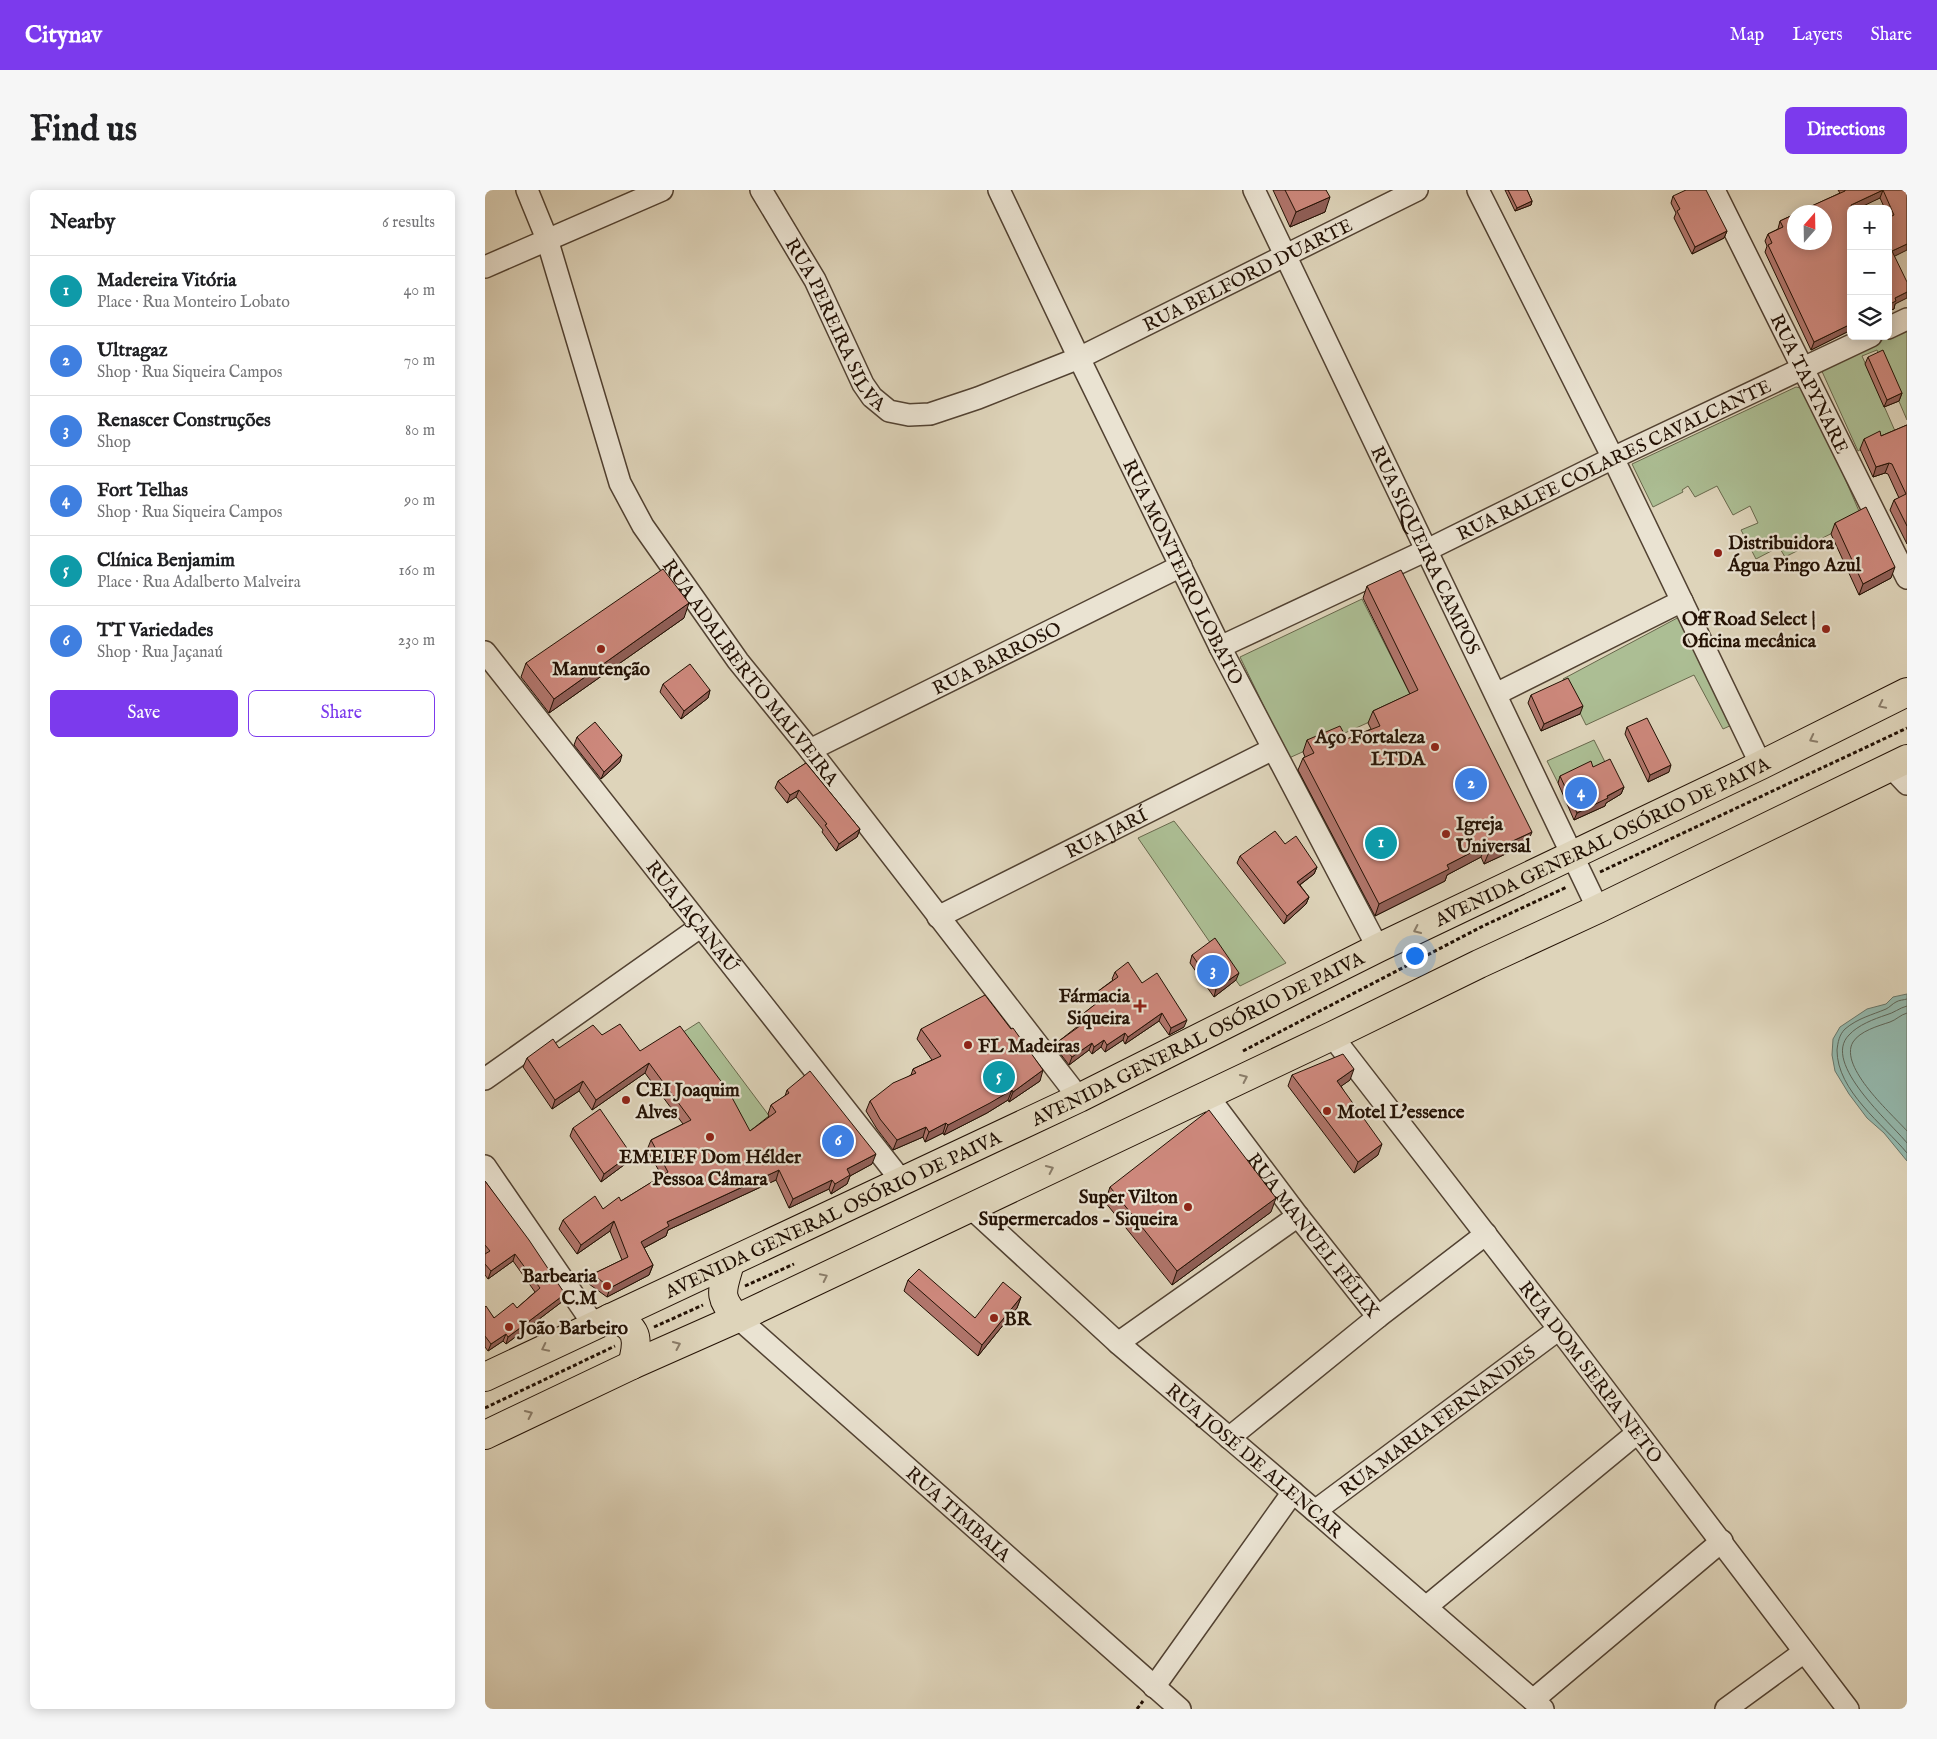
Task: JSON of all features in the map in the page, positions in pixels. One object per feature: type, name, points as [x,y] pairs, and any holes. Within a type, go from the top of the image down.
[{"type":"main road","name":"AVENIDA GENERAL OSÓRIO DE PAIVA","points":[[485,1377],[1079,1098],[1378,948],[1579,867],[1761,766],[1907,692]]},
{"type":"main road","points":[[485,1435],[632,1365],[730,1308],[970,1207],[1332,1036],[1479,964],[1902,770]]},
{"type":"main road","points":[[730,1263],[730,1308]]},
{"type":"main road","points":[[602,1321],[621,1320],[633,1330],[636,1336],[636,1349],[632,1365]]},
{"type":"street","name":"RUA ADALBERTO MALVEIRA","points":[[527,190],[547,239],[620,483],[631,507],[738,661],[810,750],[1079,1098]]},
{"type":"street","points":[[485,267],[662,190]]},
{"type":"street","name":"RUA PEREIRA SILVA","points":[[761,190],[815,280],[863,384],[872,397],[889,411],[909,415],[930,414],[977,398],[1079,358]]},
{"type":"street","name":"RUA MONTEIRO LOBATO","points":[[999,190],[1220,647],[1378,948]]},
{"type":"street","name":"RUA SIQUEIRA CAMPOS","points":[[1254,190],[1287,255],[1598,909]]},
{"type":"street","name":"RUA BELFORD DUARTE","points":[[1079,358],[1417,190]]},
{"type":"street","points":[[1479,190],[1613,458],[1761,766]]},
{"type":"street","name":"RUA TAPYNARE","points":[[1714,190],[1907,578]]},
{"type":"street","points":[[1892,326],[1907,319]]},
{"type":"street","name":"RUA RALFE COLARES CAVALCANTE","points":[[1220,647],[1427,550],[1613,458],[1863,340]]},
{"type":"street","name":"RUA BARROSO","points":[[810,750],[1181,566]]},
{"type":"street","points":[[1496,694],[1682,601]]},
{"type":"street","name":"RUA JAÇANAÚ","points":[[485,652],[901,1180]]},
{"type":"street","name":"RUA JARÍ","points":[[938,917],[1273,749]]},
{"type":"street","points":[[485,1079],[700,927]]},
{"type":"street","name":"RUA DOM SERPA NETO","points":[[1332,1036],[1722,1541],[1848,1709]]},
{"type":"street","name":"RUA MANUEL FÉLIX","points":[[1207,1095],[1298,1216],[1378,1317],[1229,1438]]},
{"type":"street","points":[[485,1166],[602,1321]]},
{"type":"street","name":"RUA JOSÉ DE ALENCAR","points":[[970,1207],[1119,1344],[1538,1704]]},
{"type":"street","points":[[1119,1344],[1298,1216]]},
{"type":"street","points":[[1378,1317],[1486,1234]]},
{"type":"street","name":"RUA TIMBAIA","points":[[730,1308],[1180,1709]]},
{"type":"street","name":"RUA MARIA FERNANDES","points":[[1315,1511],[1559,1329]]},
{"type":"street","points":[[1426,1607],[1637,1432]]},
{"type":"street","points":[[1155,1687],[1293,1492]]},
{"type":"street","points":[[1538,1704],[1722,1541]]},
{"type":"street","points":[[1726,1709],[1804,1652]]},
{"type":"path","points":[[1857,717],[1873,744],[1902,770]]},
{"type":"path","points":[[1236,1055],[1483,926],[1579,867],[1907,728]]},
{"type":"path","points":[[485,1408],[636,1336],[730,1308],[795,1264]]},
{"type":"green space","points":[[1907,329],[1907,420],[1877,350],[1862,356],[1895,431],[1858,451],[1820,367],[1882,340],[1892,340],[1892,336]]},
{"type":"green space","points":[[1796,387],[1801,388],[1809,395],[1862,518],[1785,557],[1779,547],[1756,559],[1741,530],[1758,523],[1750,506],[1733,515],[1717,486],[1695,497],[1688,486],[1682,490],[1683,492],[1653,507],[1632,464]]},
{"type":"green space","points":[[1362,599],[1414,702],[1289,758],[1240,657]]},
{"type":"green space","points":[[1681,616],[1734,724],[1723,729],[1694,675],[1586,725],[1563,679]]},
{"type":"green space","points":[[1594,740],[1607,766],[1588,768],[1558,783],[1547,761]]},
{"type":"green space","points":[[1174,821],[1286,963],[1240,986],[1138,838]]},
{"type":"green space","points":[[699,1022],[773,1121],[745,1139],[677,1036]]},
{"type":"water","points":[[1907,994],[1907,1161],[1884,1133],[1867,1118],[1849,1094],[1835,1071],[1832,1055],[1833,1039],[1840,1027],[1867,1009],[1886,1004],[1893,997]]},
{"type":"building","points":[[1285,190],[1326,190],[1330,197],[1296,212]]},
{"type":"building","points":[[1508,190],[1527,190],[1532,201],[1517,208]]},
{"type":"building","points":[[1686,190],[1706,190],[1727,231],[1695,247],[1677,211],[1680,209],[1673,196]]},
{"type":"building","points":[[1883,190],[1851,205],[1847,205],[1847,326],[1814,342],[1768,245],[1772,243],[1768,234],[1783,227],[1780,221],[1787,218],[1787,250],[1832,250],[1832,205],[1814,205],[1845,191]]},
{"type":"building","points":[[1883,190],[1907,190],[1907,244],[1892,251],[1892,216],[1894,215],[1892,205],[1890,205]]},
{"type":"building","points":[[1892,251],[1907,282],[1907,292],[1895,298],[1896,301],[1892,303]]},
{"type":"building","points":[[1883,350],[1902,393],[1887,400],[1868,357]]},
{"type":"building","points":[[1907,425],[1907,526],[1894,500],[1906,494],[1892,464],[1889,463],[1876,467],[1864,439],[1880,431],[1881,436]]},
{"type":"building","points":[[1866,507],[1895,567],[1863,584],[1835,523]]},
{"type":"building","name":"Manutenção","points":[[663,569],[689,603],[554,699],[526,663]]},
{"type":"building","points":[[1401,570],[1532,832],[1489,852],[1486,845],[1447,865],[1449,869],[1379,904],[1303,758],[1314,753],[1307,740],[1340,726],[1347,739],[1380,726],[1373,711],[1418,690],[1367,586]]},
{"type":"building","points":[[690,664],[710,690],[684,711],[663,684]]},
{"type":"building","points":[[1568,678],[1583,706],[1544,724],[1531,695]]},
{"type":"building","points":[[1647,718],[1671,765],[1650,775],[1627,727]]},
{"type":"building","points":[[595,722],[622,755],[604,772],[577,737]]},
{"type":"building","points":[[1610,759],[1624,787],[1607,796],[1608,798],[1577,813],[1560,776],[1591,761],[1593,767]]},
{"type":"building","points":[[806,763],[860,829],[839,844],[825,825],[827,824],[799,790],[790,795],[778,781]]},
{"type":"building","points":[[1275,831],[1285,844],[1296,836],[1317,867],[1297,882],[1309,897],[1287,916],[1240,856]]},
{"type":"building","points":[[1215,938],[1239,973],[1216,989],[1192,955]]},
{"type":"building","points":[[1128,962],[1142,983],[1157,973],[1187,1020],[1171,1028],[1162,1013],[1128,1037],[1125,1033],[1107,1045],[1104,1040],[1094,1047],[1092,1043],[1072,1057],[1059,1041],[1084,1023],[1079,1017],[1102,999],[1097,992],[1118,977],[1115,972]]},
{"type":"building","points":[[985,995],[1011,1029],[1013,1028],[1043,1070],[1013,1092],[1012,1090],[948,1125],[946,1123],[929,1132],[926,1127],[897,1140],[880,1119],[870,1101],[893,1083],[916,1073],[913,1069],[941,1056],[921,1029]]},
{"type":"building","points":[[620,1024],[640,1051],[680,1026],[729,1092],[750,1131],[776,1112],[771,1105],[789,1093],[787,1090],[810,1071],[876,1154],[847,1169],[850,1175],[835,1184],[832,1180],[793,1199],[779,1170],[667,1222],[669,1226],[641,1242],[653,1265],[610,1288],[593,1274],[628,1257],[614,1221],[581,1245],[563,1220],[595,1196],[603,1209],[619,1197],[621,1201],[668,1172],[651,1140],[691,1120],[649,1063],[596,1100],[583,1081],[555,1100],[527,1058],[553,1039],[559,1048],[593,1025],[602,1035]]},
{"type":"building","name":"Motel L'essence","points":[[1343,1054],[1354,1069],[1337,1081],[1382,1144],[1358,1162],[1292,1075]]},
{"type":"building","points":[[600,1109],[631,1154],[604,1174],[573,1128]]},
{"type":"building","name":"Super Vilton Supermercados - Siqueira","points":[[1209,1110],[1276,1198],[1177,1271],[1110,1187]]},
{"type":"building","points":[[485,1181],[529,1240],[565,1294],[508,1337],[506,1334],[491,1344],[485,1336],[485,1307],[494,1318],[513,1303],[517,1308],[540,1288],[515,1254],[491,1271],[485,1264],[485,1254],[490,1251],[485,1245]]},
{"type":"building","points":[[919,1269],[975,1318],[1003,1282],[1021,1297],[982,1345],[908,1280]]},
{"type":"place","name":"Distribuidora Água Pingo Azul","points":[[1718,553]]},
{"type":"place","name":"Off Road Select | Oficina mecânica","points":[[1826,629]]},
{"type":"place","name":"Manutenção","points":[[601,649]]},
{"type":"place","name":"Aço Fortaleza LTDA","points":[[1435,747]]},
{"type":"place","name":"Ultragaz","points":[[1471,784]]},
{"type":"place","name":"Fort Telhas","points":[[1581,793]]},
{"type":"place","name":"Igreja Universal","points":[[1446,834]]},
{"type":"place","name":"Madereira Vitória","points":[[1381,843]]},
{"type":"place","name":"Renascer Construções","points":[[1213,971]]},
{"type":"place","name":"Fármacia Siqueira","points":[[1140,1006]]},
{"type":"place","name":"FL Madeiras","points":[[968,1045]]},
{"type":"place","name":"Clínica Benjamim","points":[[999,1077]]},
{"type":"place","name":"CEI Joaquim Alves","points":[[626,1100]]},
{"type":"place","name":"Motel L'essence","points":[[1327,1111]]},
{"type":"place","name":"EMEIEF Dom Hélder Pessoa Câmara","points":[[710,1137]]},
{"type":"place","name":"TT Variedades","points":[[838,1141]]},
{"type":"place","name":"Super Vilton Supermercados - Siqueira","points":[[1188,1207]]},
{"type":"place","name":"Barbearia C.M","points":[[607,1286]]},
{"type":"place","name":"BR","points":[[994,1318]]},
{"type":"place","name":"João Barbeiro","points":[[509,1327]]}]
